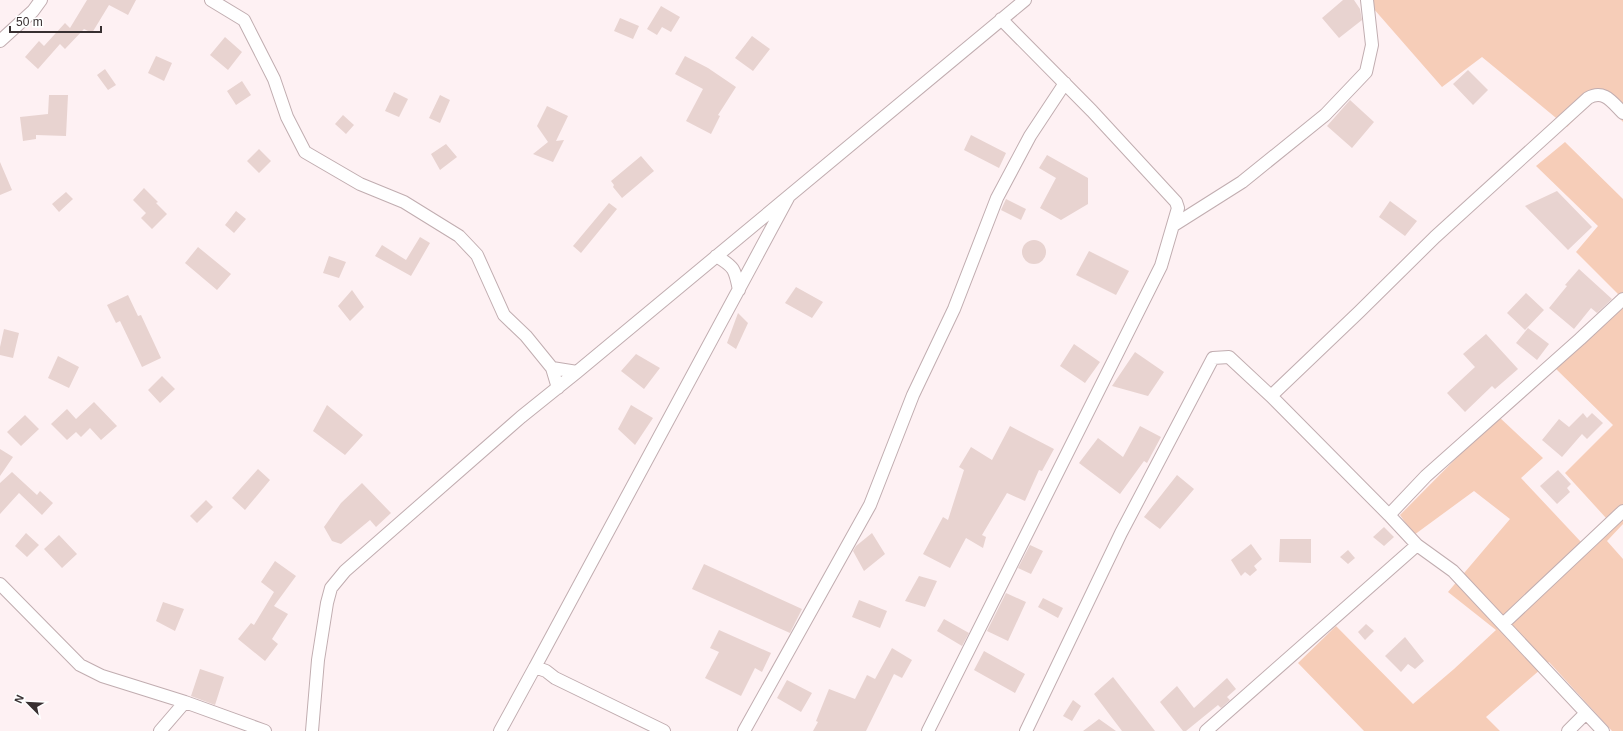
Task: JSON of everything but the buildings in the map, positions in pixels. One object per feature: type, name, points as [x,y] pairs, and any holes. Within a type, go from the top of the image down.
[{"type":"street","points":[[0,41],[33,10],[41,0]]},
{"type":"street","points":[[211,0],[244,20],[274,79],[287,117],[305,152],[360,184],[404,202],[459,236],[477,255],[504,315],[526,336],[552,368],[558,388]]},
{"type":"street","points":[[312,731],[318,660],[327,603],[331,588],[344,572],[521,417],[558,388],[1024,0]]},
{"type":"street","points":[[1174,225],[1242,182],[1325,115],[1366,72],[1372,45],[1367,0]]},
{"type":"street","points":[[928,731],[1161,266],[1178,208],[1176,202],[1065,83],[1001,19]]},
{"type":"street","points":[[744,731],[870,505],[914,395],[954,309],[997,198],[1030,136],[1065,83]]},
{"type":"street","points":[[1271,396],[1435,237],[1588,98],[1599,94],[1606,96],[1623,113]]},
{"type":"street","points":[[500,731],[791,193]]},
{"type":"street","points":[[716,256],[727,262],[735,271],[739,290]]},
{"type":"street","points":[[1389,515],[1426,476],[1623,299]]},
{"type":"street","points":[[1026,731],[1121,533],[1212,358],[1229,358],[1271,396],[1417,545],[1453,571],[1603,731]]},
{"type":"street","points":[[552,368],[577,372]]},
{"type":"street","points":[[1503,624],[1623,511]]},
{"type":"street","points":[[1206,731],[1417,545]]},
{"type":"street","points":[[0,584],[80,666],[102,676],[185,702],[265,731]]},
{"type":"street","points":[[535,667],[546,671],[555,678],[664,731]]},
{"type":"street","points":[[160,731],[185,702]]},
{"type":"street","points":[[1568,731],[1586,713]]},
{"type":"shaded area","points":[[1366,0],[1623,0],[1623,122],[1598,95],[1567,127],[1482,57],[1442,87]]},
{"type":"shaded area","points":[[1565,142],[1623,199],[1623,299],[1576,252],[1598,226],[1536,166]]},
{"type":"shaded area","points":[[1623,302],[1623,524],[1607,541],[1623,559],[1623,731],[1612,731],[1549,662],[1486,717],[1500,731],[1364,731],[1298,663],[1336,626],[1413,704],[1496,630],[1448,592],[1510,519],[1474,491],[1414,535],[1400,515],[1498,416],[1543,458],[1521,478],[1581,542],[1606,518],[1565,473],[1613,425],[1553,366]]}]
